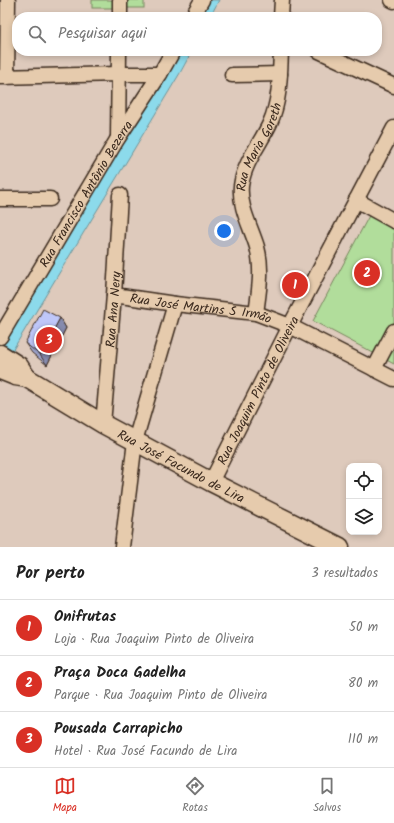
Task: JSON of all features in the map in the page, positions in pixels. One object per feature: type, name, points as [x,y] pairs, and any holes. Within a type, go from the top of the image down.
[{"type":"main road","name":"Rua José Facundo de Lira","points":[[0,354],[13,372],[103,424],[211,482],[340,547]]},
{"type":"street","points":[[8,0],[3,77],[160,74]]},
{"type":"street","points":[[120,0],[120,12]]},
{"type":"street","points":[[195,12],[202,0]]},
{"type":"street","points":[[282,0],[282,12]]},
{"type":"street","points":[[118,138],[119,56]]},
{"type":"street","name":"Rua Francisco Antônio Bezerra","points":[[0,337],[118,138],[170,56]]},
{"type":"street","name":"Rua Maria Goreth","points":[[256,313],[260,264],[257,248],[242,204],[241,184],[249,161],[274,114],[280,74],[281,56]]},
{"type":"street","points":[[330,56],[394,86]]},
{"type":"street","points":[[232,75],[280,74]]},
{"type":"street","name":"Rua Joaquim Pinto de Oliveira","points":[[211,482],[290,326],[394,128]]},
{"type":"street","name":"Rua Ana Nery","points":[[103,424],[114,295],[120,195]]},
{"type":"street","points":[[0,199],[50,199]]},
{"type":"street","points":[[356,200],[394,221]]},
{"type":"street","name":"Rua José Martins S Irmão","points":[[114,295],[175,304],[256,313],[290,326],[394,379]]},
{"type":"street","points":[[122,547],[135,441],[175,304]]},
{"type":"street","points":[[374,369],[394,332]]},
{"type":"green space","points":[[92,0],[144,0],[144,8],[92,8]]},
{"type":"green space","points":[[371,212],[394,224],[394,364],[313,321]]},
{"type":"water","points":[[206,0],[219,0],[213,12],[199,12]]},
{"type":"water","points":[[173,56],[189,56],[0,371],[0,343]]},
{"type":"building","points":[[43,309],[60,318],[40,355],[25,343]]},
{"type":"place","name":"Praça Doca Gadelha","points":[[367,273]]},
{"type":"place","name":"Onifrutas","points":[[295,285]]},
{"type":"place","name":"Pousada Carrapicho","points":[[49,340]]}]
